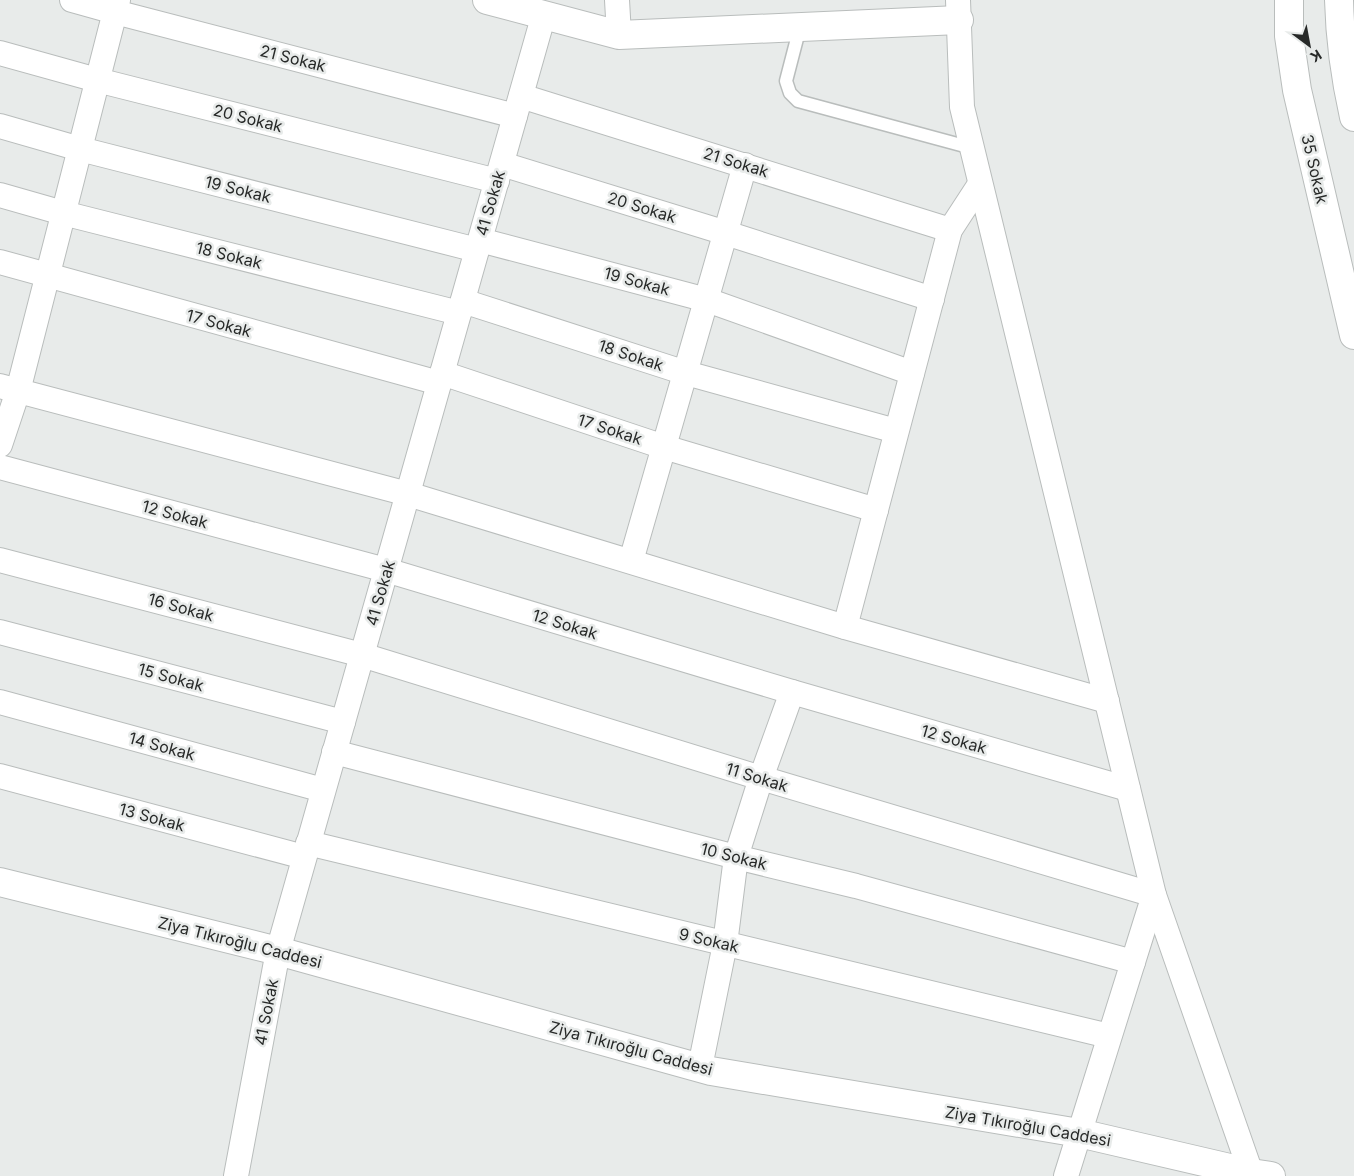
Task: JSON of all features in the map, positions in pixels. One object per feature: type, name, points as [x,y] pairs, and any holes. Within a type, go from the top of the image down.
[{"type":"main road","points":[[487,0],[619,35],[800,27],[958,10]]},
{"type":"main road","name":"35 Sokak","points":[[1289,0],[1289,36],[1297,90],[1354,336]]},
{"type":"main road","points":[[1339,0],[1340,38],[1354,117]]},
{"type":"main road","name":"Ziya Tıkıroğlu Caddesi","points":[[0,882],[278,951],[732,1075],[1078,1133],[1261,1175]]},
{"type":"street","name":"21 Sokak","points":[[72,0],[116,6],[746,165],[950,230]]},
{"type":"street","points":[[617,0],[619,35]]},
{"type":"street","points":[[0,445],[9,388],[47,276],[116,6]]},
{"type":"street","points":[[958,10],[962,107],[1154,895],[1261,1175]]},
{"type":"street","name":"41 Sokak","points":[[236,1176],[278,951],[544,14]]},
{"type":"street","name":"20 Sokak","points":[[0,53],[97,80],[499,173],[726,233],[932,299]]},
{"type":"street","name":"19 Sokak","points":[[0,126],[80,149],[707,300],[912,373]]},
{"type":"street","points":[[631,562],[746,165]]},
{"type":"street","points":[[845,627],[950,230],[980,184]]},
{"type":"street","name":"18 Sokak","points":[[0,195],[63,214],[461,307],[896,431]]},
{"type":"street","name":"17 Sokak","points":[[0,262],[47,276],[441,378],[876,510]]},
{"type":"street","points":[[9,388],[408,494],[845,627],[1107,702]]},
{"type":"street","name":"12 Sokak","points":[[0,467],[386,570],[792,692],[1128,789]]},
{"type":"street","name":"16 Sokak","points":[[0,560],[362,655]]},
{"type":"street","name":"15 Sokak","points":[[0,632],[343,722]]},
{"type":"street","name":"11 Sokak","points":[[362,655],[761,778],[1154,895]]},
{"type":"street","points":[[700,1067],[725,944],[736,857],[761,778],[792,692]]},
{"type":"street","name":"14 Sokak","points":[[0,702],[323,790]]},
{"type":"street","name":"10 Sokak","points":[[334,752],[736,857],[856,886],[1133,962]]},
{"type":"street","name":"13 Sokak","points":[[0,776],[306,850]]},
{"type":"street","name":"9 Sokak","points":[[306,850],[725,944],[1110,1036]]},
{"type":"street","points":[[1066,1176],[1154,895]]},
{"type":"lane","points":[[800,27],[786,81],[790,93],[798,101],[972,148]]}]
